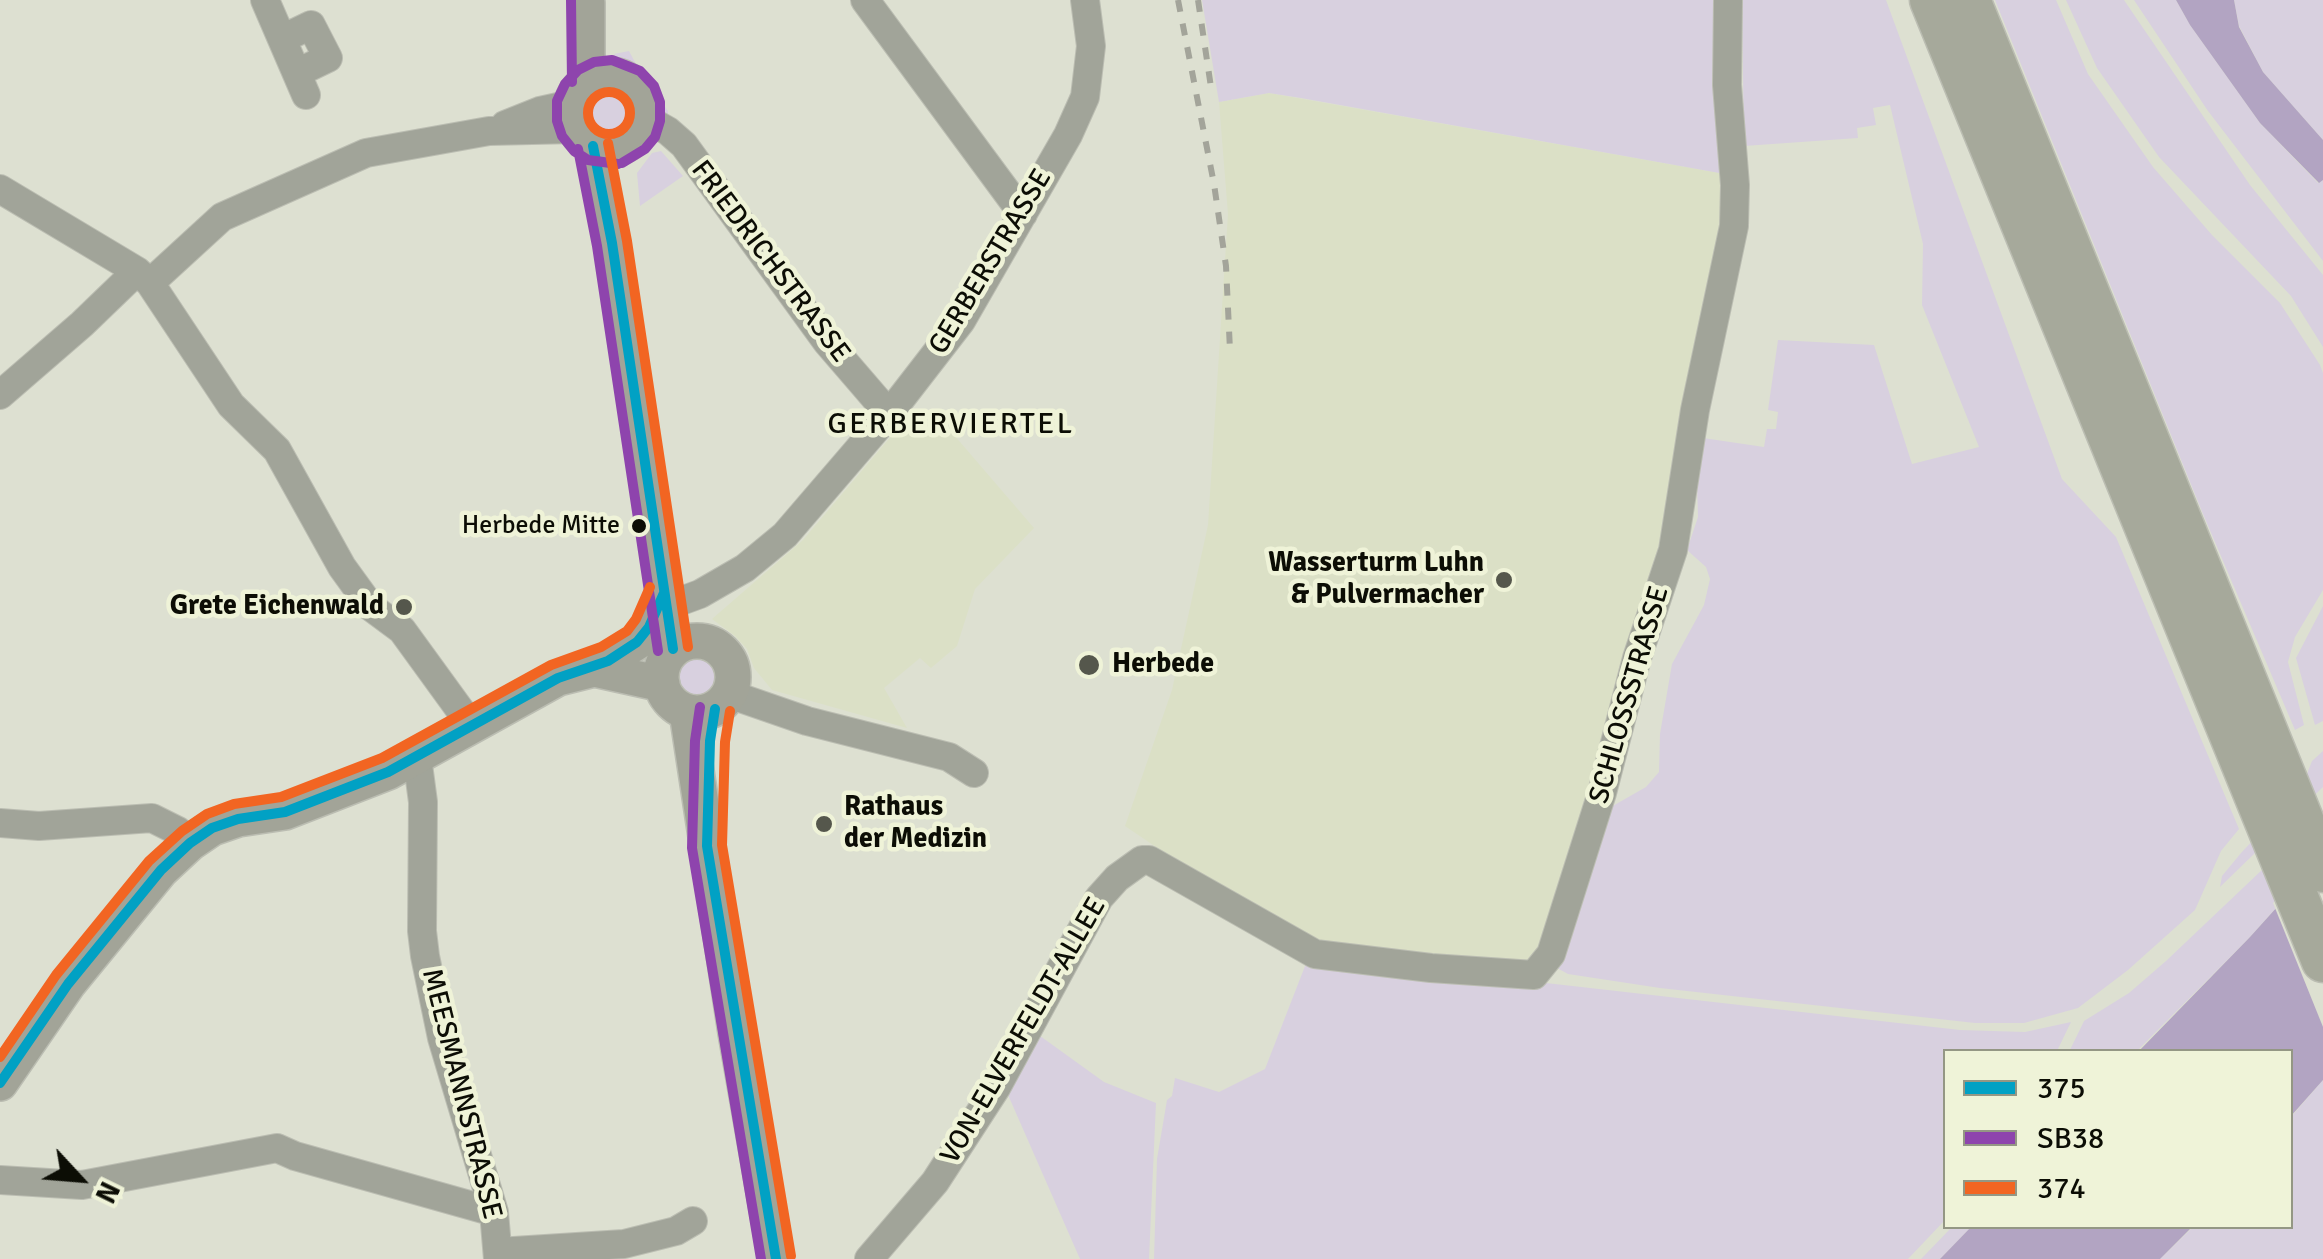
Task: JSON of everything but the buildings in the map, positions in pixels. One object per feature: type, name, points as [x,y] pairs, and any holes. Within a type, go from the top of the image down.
[{"type":"highway","points":[[1932,0],[2214,645],[2323,871]]},
{"type":"highway","points":[[1969,0],[2214,645],[2323,961]]},
{"type":"main road","points":[[586,2],[592,114],[668,585],[675,658],[670,700],[710,705]]},
{"type":"main road","points":[[632,84],[640,94],[645,118],[636,138],[592,114],[632,84]]},
{"type":"main road","points":[[601,665],[637,642],[649,627],[668,585]]},
{"type":"main road","points":[[0,1083],[68,984],[161,870],[212,828],[238,819],[284,812],[332,796],[417,757],[558,678],[601,665],[675,658],[711,643],[729,659],[733,670],[710,705],[707,846],[776,1259]]},
{"type":"street","points":[[265,0],[301,84]]},
{"type":"street","points":[[864,0],[1023,214]]},
{"type":"street","name":"GERBERSTRASSE","points":[[668,585],[700,594],[746,568],[785,535],[962,321],[1068,135],[1084,97],[1090,46],[1085,0]]},
{"type":"street","name":"SCHLOSSSTRASSE","points":[[1149,860],[1316,954],[1431,968],[1534,974],[1551,954],[1602,793],[1637,658],[1673,550],[1695,410],[1734,226],[1735,185],[1727,85],[1728,0]]},
{"type":"street","points":[[0,395],[82,324],[222,217],[366,153],[489,130],[540,111],[592,114]]},
{"type":"street","name":"FRIEDRICHSTRASSE","points":[[645,118],[684,145],[828,342],[888,414]]},
{"type":"street","points":[[0,190],[144,277],[231,405],[277,450],[342,566],[371,608],[402,630],[472,725]]},
{"type":"street","points":[[710,705],[807,721],[949,757],[974,773]]},
{"type":"street","name":"MEESMANNSTRASSE","points":[[417,757],[423,802],[425,956],[442,1038],[494,1212],[498,1256],[624,1244],[676,1231],[693,1220]]},
{"type":"street","points":[[0,823],[39,826],[152,818],[178,830],[190,843]]},
{"type":"street","name":"VON-ELVERFELDT-ALLEE","points":[[870,1259],[935,1182],[996,1088],[1099,898],[1117,878],[1142,860],[1149,860]]},
{"type":"street","points":[[0,1180],[82,1185],[278,1148],[494,1212]]},
{"type":"shaded area","points":[[1202,0],[1721,0],[1725,174],[1269,93],[1219,102]]},
{"type":"shaded area","points":[[1742,0],[1886,0],[2062,479],[2116,537],[2239,829],[2221,851],[2195,910],[2078,1008],[2024,1023],[1975,1023],[1660,988],[1568,974],[1557,968],[1604,811],[1646,787],[1659,772],[1660,734],[1672,664],[1704,605],[1710,579],[1706,567],[1687,550],[1698,517],[1697,484],[1703,438],[1764,447],[1767,429],[1776,429],[1778,412],[1768,410],[1778,340],[1874,345],[1912,464],[1979,447],[1922,305],[1923,244],[1890,105],[1873,108],[1876,125],[1857,128],[1858,138],[1744,146]]},
{"type":"shaded area","points":[[1995,0],[2056,0],[2088,74],[2153,167],[2212,235],[2280,303],[2320,365],[2323,590],[2295,637],[2288,662],[2304,725],[2295,730],[2203,514]]},
{"type":"shaded area","points":[[2066,0],[2124,0],[2250,185],[2323,275],[2323,347],[2291,296],[2159,157],[2097,68]]},
{"type":"shaded area","points":[[2134,0],[2176,0],[2260,123],[2318,183],[2323,180],[2323,261],[2208,111]]},
{"type":"shaded area","points":[[2176,0],[2234,0],[2239,27],[2263,72],[2323,140],[2323,180],[2319,183],[2260,123]]},
{"type":"shaded area","points":[[2234,0],[2323,0],[2323,140],[2263,72],[2239,26]]},
{"type":"shaded area","points":[[629,51],[668,111],[668,121],[645,85],[614,54]]},
{"type":"shaded area","points":[[608,92],[623,98],[629,113],[623,128],[608,134],[593,128],[587,113],[593,98]]},
{"type":"shaded area","points":[[1269,93],[1725,174],[1726,208],[1655,564],[1547,955],[1530,967],[1332,948],[1221,891],[1125,826],[1172,690],[1208,525],[1228,214],[1219,102]]},
{"type":"shaded area","points":[[661,151],[683,176],[640,206],[637,173],[652,153]]},
{"type":"shaded area","points":[[910,414],[928,432],[942,421],[1034,528],[975,589],[957,646],[931,668],[920,658],[884,688],[907,728],[772,690],[754,668],[747,649],[712,619],[803,540]]},
{"type":"shaded area","points":[[2323,606],[2323,721],[2315,725],[2296,658]]},
{"type":"shaded area","points":[[699,658],[713,664],[719,678],[713,692],[699,698],[685,692],[679,678],[685,664]]},
{"type":"shaded area","points":[[2323,751],[2323,787],[2220,887],[2222,876],[2241,853],[2301,789],[2312,761]]},
{"type":"shaded area","points":[[2323,812],[2323,855],[2250,937],[2139,1049],[2070,1049],[2084,1021],[2129,993]]},
{"type":"shaded area","points":[[2323,856],[2323,1080],[2293,1114],[2293,1049],[2141,1049]]},
{"type":"shaded area","points":[[1307,961],[1433,977],[1546,983],[1960,1030],[2025,1032],[2071,1022],[2058,1049],[1943,1049],[1943,1222],[1908,1259],[1154,1259],[1157,1159],[1167,1100],[1172,1096],[1175,1078],[1219,1092],[1265,1069]]},
{"type":"shaded area","points":[[1036,1033],[1104,1082],[1156,1103],[1149,1259],[1080,1259],[1005,1088]]},
{"type":"shaded area","points":[[2323,1080],[2323,1259],[2160,1259],[2191,1229],[2293,1229],[2293,1115]]},
{"type":"shaded area","points":[[1950,1229],[1969,1229],[1940,1259],[1921,1259]]},
{"type":"shaded area","points":[[1968,1229],[2190,1229],[2160,1259],[1940,1259]]},
{"type":"pier","points":[[2323,851],[2323,1027],[2273,903]]},
{"type":"railway","points":[[1178,0],[1214,184],[1226,266],[1230,350]]},
{"type":"railway","points":[[1198,0],[1212,94]]},
{"type":"transit line","name":"SB38","points":[[571,0],[572,82]]},
{"type":"transit line","name":"SB38","points":[[618,164],[588,160],[574,151],[562,136],[557,121],[557,101],[565,84],[578,70],[594,62],[612,60],[640,71],[654,86],[660,102],[655,137],[645,149],[622,163]]},
{"type":"transit line","name":"374","points":[[609,92],[624,98],[630,113],[624,128],[609,134],[594,128],[588,113],[594,98],[609,92]]},
{"type":"transit line","name":"374","points":[[608,143],[627,241],[688,647]]},
{"type":"transit line","name":"375","points":[[593,146],[612,243],[673,649]]},
{"type":"transit line","name":"SB38","points":[[578,149],[597,246],[658,651]]},
{"type":"transit line","name":"374","points":[[0,1057],[56,975],[149,861],[182,831],[207,814],[234,804],[281,797],[382,758],[551,665],[601,647],[627,631],[650,587]]},
{"type":"transit line","name":"375","points":[[0,1083],[68,984],[161,870],[190,843],[212,828],[238,819],[285,812],[388,772],[558,678],[608,661],[637,642],[649,627],[664,593]]},
{"type":"transit line","name":"SB38","points":[[700,707],[695,741],[692,848],[761,1259]]},
{"type":"transit line","name":"375","points":[[715,709],[710,741],[707,846],[776,1259]]},
{"type":"transit line","name":"374","points":[[730,711],[725,742],[722,845],[791,1256]]},
{"type":"place","name":"Herbede Mitte","points":[[639,526]]},
{"type":"place","name":"Wasserturm Luhn & Pulvermacher","points":[[1504,580]]},
{"type":"place","name":"Grete Eichenwald","points":[[404,607]]},
{"type":"place","name":"Herbede","points":[[1089,665]]},
{"type":"place","name":"Rathaus der Medizin","points":[[824,824]]},
{"type":"district","name":"GERBERVIERTEL","points":[[951,425]]}]
